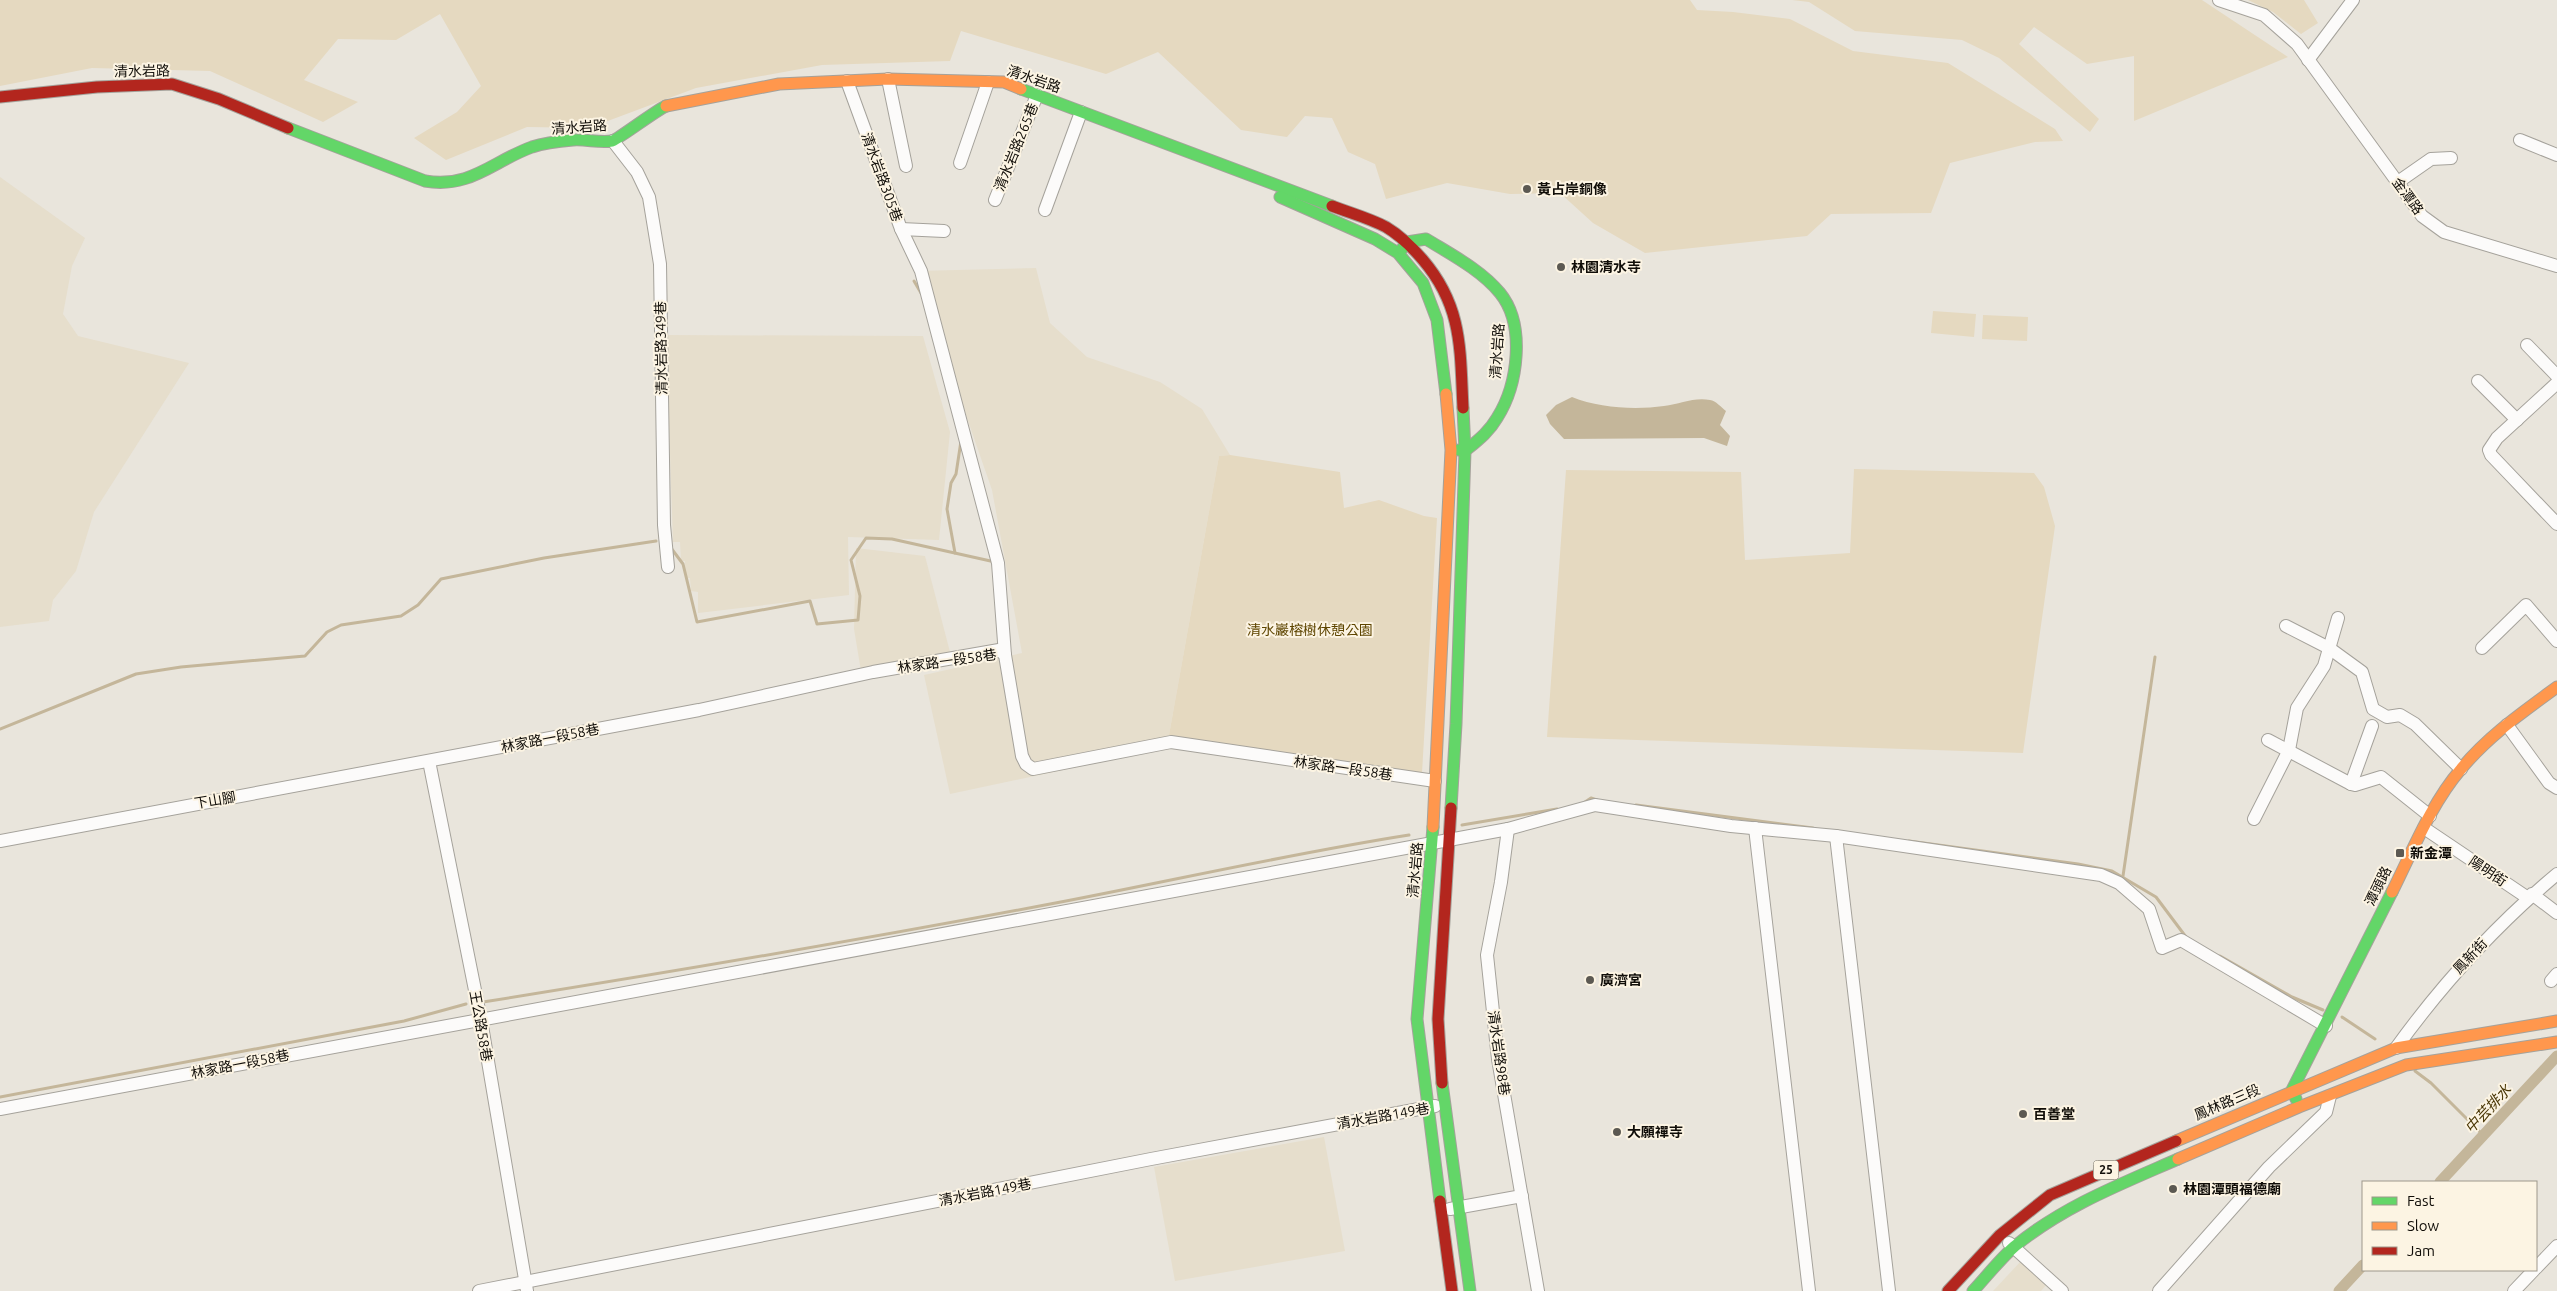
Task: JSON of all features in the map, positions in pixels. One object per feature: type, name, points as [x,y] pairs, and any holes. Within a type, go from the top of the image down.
[{"type":"street","name":"金潭路","points":[[2219,0],[2264,15],[2297,44],[2422,216],[2438,228],[2557,266]]},
{"type":"street","points":[[2308,60],[2314,49],[2352,0]]},
{"type":"street","points":[[888,80],[906,166]]},
{"type":"street","name":"清水岩路","points":[[0,97],[98,87],[172,84],[219,99],[332,147],[425,181],[442,184],[488,170],[532,147],[573,140],[613,141],[648,115],[666,105],[779,84],[888,80],[1004,82],[1247,174],[1269,180],[1384,227],[1407,242],[1439,279],[1456,316],[1465,413],[1466,451],[1450,840],[1438,1019],[1444,1105],[1470,1291]]},
{"type":"street","name":"清水岩路305巷","points":[[848,82],[901,229],[921,271],[998,563],[1005,655]]},
{"type":"street","points":[[960,163],[988,82]]},
{"type":"street","name":"清水岩路265巷","points":[[995,200],[1037,95]]},
{"type":"street","points":[[1045,210],[1081,112]]},
{"type":"street","points":[[2520,140],[2557,155]]},
{"type":"street","name":"清水岩路349巷","points":[[613,141],[637,172],[649,197],[660,264],[664,525],[668,567]]},
{"type":"street","points":[[2398,182],[2431,159],[2451,158]]},
{"type":"street","name":"清水岩路","points":[[1247,174],[1270,193],[1375,239],[1398,254],[1423,283],[1437,320],[1451,450],[1432,842],[1417,1018],[1427,1108],[1452,1291]]},
{"type":"street","points":[[901,229],[944,231]]},
{"type":"street","name":"清水岩路","points":[[1407,242],[1426,239],[1469,266],[1507,302],[1515,318],[1513,374],[1504,405],[1492,427],[1466,451]]},
{"type":"street","points":[[1398,254],[1407,242]]},
{"type":"street","points":[[2527,345],[2557,376]]},
{"type":"street","points":[[2478,381],[2517,420]]},
{"type":"street","points":[[2557,383],[2492,444],[2489,450],[2557,524]]},
{"type":"street","points":[[1451,450],[1466,451]]},
{"type":"street","points":[[2482,648],[2526,605],[2557,641]]},
{"type":"street","points":[[2254,819],[2289,750],[2297,708],[2324,666],[2338,618]]},
{"type":"street","points":[[2286,626],[2329,648],[2362,672],[2374,709],[2387,717],[2400,715],[2415,724],[2461,769]]},
{"type":"street","name":"林家路一段58巷","points":[[430,761],[699,710],[873,672],[1000,650],[1005,655],[1022,756],[1026,764],[1033,769],[1171,742],[1435,781]]},
{"type":"street","name":"潭頭路","points":[[2292,1090],[2326,1026],[2430,816],[2461,769],[2528,707],[2557,687]]},
{"type":"street","points":[[2507,725],[2549,783],[2557,788]]},
{"type":"street","points":[[2351,784],[2372,726]]},
{"type":"street","points":[[2268,740],[2351,784],[2356,785],[2381,777],[2430,816]]},
{"type":"street","name":"下山腳","points":[[0,840],[430,761]]},
{"type":"street","name":"王公路58巷","points":[[430,761],[481,1020],[526,1287]]},
{"type":"street","name":"林家路一段58巷","points":[[0,1109],[1508,829],[1595,805],[1755,828],[1836,836],[2101,875],[2119,883],[2149,909],[2162,948],[2182,940],[2326,1026]]},
{"type":"street","points":[[1755,828],[1809,1291]]},
{"type":"street","name":"陽明街","points":[[2424,828],[2557,913]]},
{"type":"street","name":"清水岩路98巷","points":[[1508,829],[1501,882],[1487,954],[1498,1059],[1538,1291]]},
{"type":"street","points":[[1836,836],[1889,1291]]},
{"type":"street","name":"鳳新街","points":[[2396,1048],[2427,1004],[2473,950],[2530,896],[2557,874]]},
{"type":"street","name":"鳳林路三段","points":[[1948,1291],[2000,1235],[2050,1195],[2292,1090],[2396,1048],[2557,1021]]},
{"type":"street","name":"25","points":[[1974,1291],[2014,1247],[2058,1215],[2104,1191],[2299,1107],[2406,1065],[2557,1042]]},
{"type":"street","points":[[2292,1090],[2299,1107]]},
{"type":"street","points":[[2158,1291],[2269,1168],[2326,1112],[2330,1096]]},
{"type":"street","name":"清水岩路149巷","points":[[479,1291],[526,1287],[1142,1160],[1444,1105]]},
{"type":"street","points":[[1441,1211],[1522,1196]]},
{"type":"street","points":[[2000,1235],[2062,1291]]},
{"type":"street","points":[[2537,1267],[2557,1246]]},
{"type":"street","points":[[2514,1291],[2533,1271]]},
{"type":"shaded area","points":[[0,177],[85,238],[72,266],[63,314],[78,336],[189,363],[94,512],[76,571],[53,600],[49,621],[0,627]]},
{"type":"shaded area","points":[[1036,268],[1050,323],[1087,357],[1160,382],[1202,409],[1230,455],[1219,456],[1169,735],[1158,750],[950,794],[924,675],[1022,653],[992,490],[916,271]]},
{"type":"shaded area","points":[[666,335],[923,336],[950,432],[939,540],[848,537],[849,595],[698,613],[698,592],[691,591],[690,578],[685,578],[685,561],[681,561],[680,542],[673,542]]},
{"type":"shaded area","points":[[1572,397],[1594,404],[1629,408],[1664,406],[1698,399],[1710,400],[1726,411],[1720,425],[1730,436],[1727,446],[1704,438],[1564,439],[1550,424],[1546,415],[1556,405]]},
{"type":"shaded area","points":[[856,548],[925,556],[950,652],[861,671],[854,629]]},
{"type":"shaded area","points":[[1324,1137],[1345,1251],[1175,1281],[1154,1167]]},
{"type":"shaded area","points":[[2022,1260],[2048,1283],[2041,1291],[1993,1291]]},
{"type":"green space","points":[[0,0],[1690,0],[1697,10],[1790,19],[1853,51],[1948,63],[2055,129],[2063,141],[2035,142],[1950,163],[1931,213],[1831,214],[1807,236],[1645,253],[1593,223],[1560,193],[1510,194],[1447,183],[1386,199],[1375,164],[1348,152],[1332,118],[1305,116],[1287,137],[1241,130],[1158,52],[1106,74],[961,31],[950,61],[822,65],[696,88],[589,128],[527,127],[446,160],[414,138],[457,112],[481,86],[440,14],[396,40],[338,39],[304,80],[358,102],[323,122],[210,71],[92,68],[0,86]]},
{"type":"green space","points":[[1792,0],[2202,0],[2288,57],[2134,121],[2134,56],[2087,64],[2034,27],[2019,44],[2099,119],[2090,132],[1999,58],[1962,40],[1855,31],[1809,2]]},
{"type":"green space","points":[[2248,0],[2304,0],[2318,23],[2301,34],[2273,12]]},
{"type":"green space","points":[[1933,311],[1976,314],[1974,337],[1931,333]]},
{"type":"green space","points":[[1983,315],[2028,317],[2027,341],[1982,339]]},
{"type":"green space","name":"清水巖榕樹休憩公園","points":[[1230,455],[1340,472],[1344,508],[1379,500],[1424,516],[1437,518],[1422,773],[1169,735],[1219,456]]},
{"type":"green space","points":[[1854,469],[2034,473],[2044,487],[2055,526],[2023,753],[1547,737],[1566,470],[1741,472],[1745,560],[1850,553]]},
{"type":"waterway","points":[[914,281],[921,293]]},
{"type":"waterway","points":[[955,553],[947,509],[951,483],[956,474],[961,441]]},
{"type":"waterway","points":[[671,548],[683,564],[697,622],[810,601],[817,624],[858,620],[860,596],[851,560],[866,538],[892,539],[995,562]]},
{"type":"waterway","points":[[0,729],[136,674],[181,667],[305,656],[327,632],[341,625],[401,616],[418,605],[441,579],[544,558],[656,541]]},
{"type":"waterway","points":[[2123,876],[2155,657]]},
{"type":"waterway","points":[[1585,802],[1591,798],[1597,800]]},
{"type":"waterway","points":[[1636,805],[1813,828]]},
{"type":"waterway","points":[[1462,825],[1557,809]]},
{"type":"waterway","points":[[483,1002],[920,928],[1066,901],[1237,866],[1409,835]]},
{"type":"waterway","points":[[1909,841],[2078,864],[2112,871],[2156,897],[2186,937]]},
{"type":"waterway","points":[[2220,956],[2292,997],[2323,1010]]},
{"type":"waterway","points":[[0,1097],[404,1021],[466,1004]]},
{"type":"waterway","points":[[2342,1017],[2375,1039]]},
{"type":"waterway","name":"中芸排水","points":[[2441,1181],[2557,1056]]},
{"type":"waterway","points":[[2415,1071],[2431,1083],[2484,1136]]},
{"type":"waterway","name":"中芸排水","points":[[2339,1291],[2362,1266]]},
{"type":"traffic: fast","points":[[1021,89],[1332,206]]},
{"type":"traffic: fast","points":[[288,128],[425,181],[441,182],[455,181],[468,177],[518,153],[542,144],[573,140],[612,141],[666,106]]},
{"type":"traffic: fast","points":[[1280,197],[1375,239],[1398,253],[1423,283],[1437,320],[1446,394]]},
{"type":"traffic: fast","points":[[1402,249],[1407,242],[1426,239],[1466,263],[1500,293],[1508,306],[1513,321],[1516,355],[1510,389],[1504,404],[1487,432],[1465,451],[1459,450]]},
{"type":"traffic: fast","points":[[1451,808],[1456,724],[1465,451],[1463,408]]},
{"type":"traffic: fast","points":[[1433,827],[1417,1019],[1440,1201]]},
{"type":"traffic: fast","points":[[2296,1099],[2292,1090],[2392,892]]},
{"type":"traffic: fast","points":[[1442,1083],[1470,1291]]},
{"type":"traffic: fast","points":[[1973,1291],[2015,1246],[2053,1219],[2073,1207],[2178,1159]]},
{"type":"traffic: slow","points":[[666,106],[779,84],[888,79],[1004,82],[1021,89]]},
{"type":"traffic: slow","points":[[1433,827],[1451,450],[1446,394]]},
{"type":"traffic: slow","points":[[2392,892],[2432,812],[2461,769],[2494,735],[2557,687]]},
{"type":"traffic: slow","points":[[2176,1141],[2396,1048],[2557,1021]]},
{"type":"traffic: slow","points":[[2178,1159],[2299,1107],[2406,1065],[2557,1042]]},
{"type":"traffic: jam","points":[[0,97],[97,87],[172,84],[219,99],[288,128]]},
{"type":"traffic: jam","points":[[1332,206],[1373,221],[1391,230],[1415,251],[1436,277],[1446,295],[1457,330],[1460,348],[1463,408]]},
{"type":"traffic: jam","points":[[1442,1083],[1438,1019],[1451,808]]},
{"type":"traffic: jam","points":[[1948,1291],[2000,1235],[2050,1195],[2176,1141]]},
{"type":"traffic: jam","points":[[1440,1201],[1452,1291]]},
{"type":"place","name":"黃占岸銅像","points":[[1527,189]]},
{"type":"place","name":"林園清水寺","points":[[1561,267]]},
{"type":"place","name":"新金潭","points":[[2400,853]]},
{"type":"place","name":"廣濟宮","points":[[1590,980]]},
{"type":"place","name":"百善堂","points":[[2023,1114]]},
{"type":"place","name":"大願禪寺","points":[[1617,1132]]},
{"type":"place","name":"林園潭頭福德廟","points":[[2173,1189]]}]
